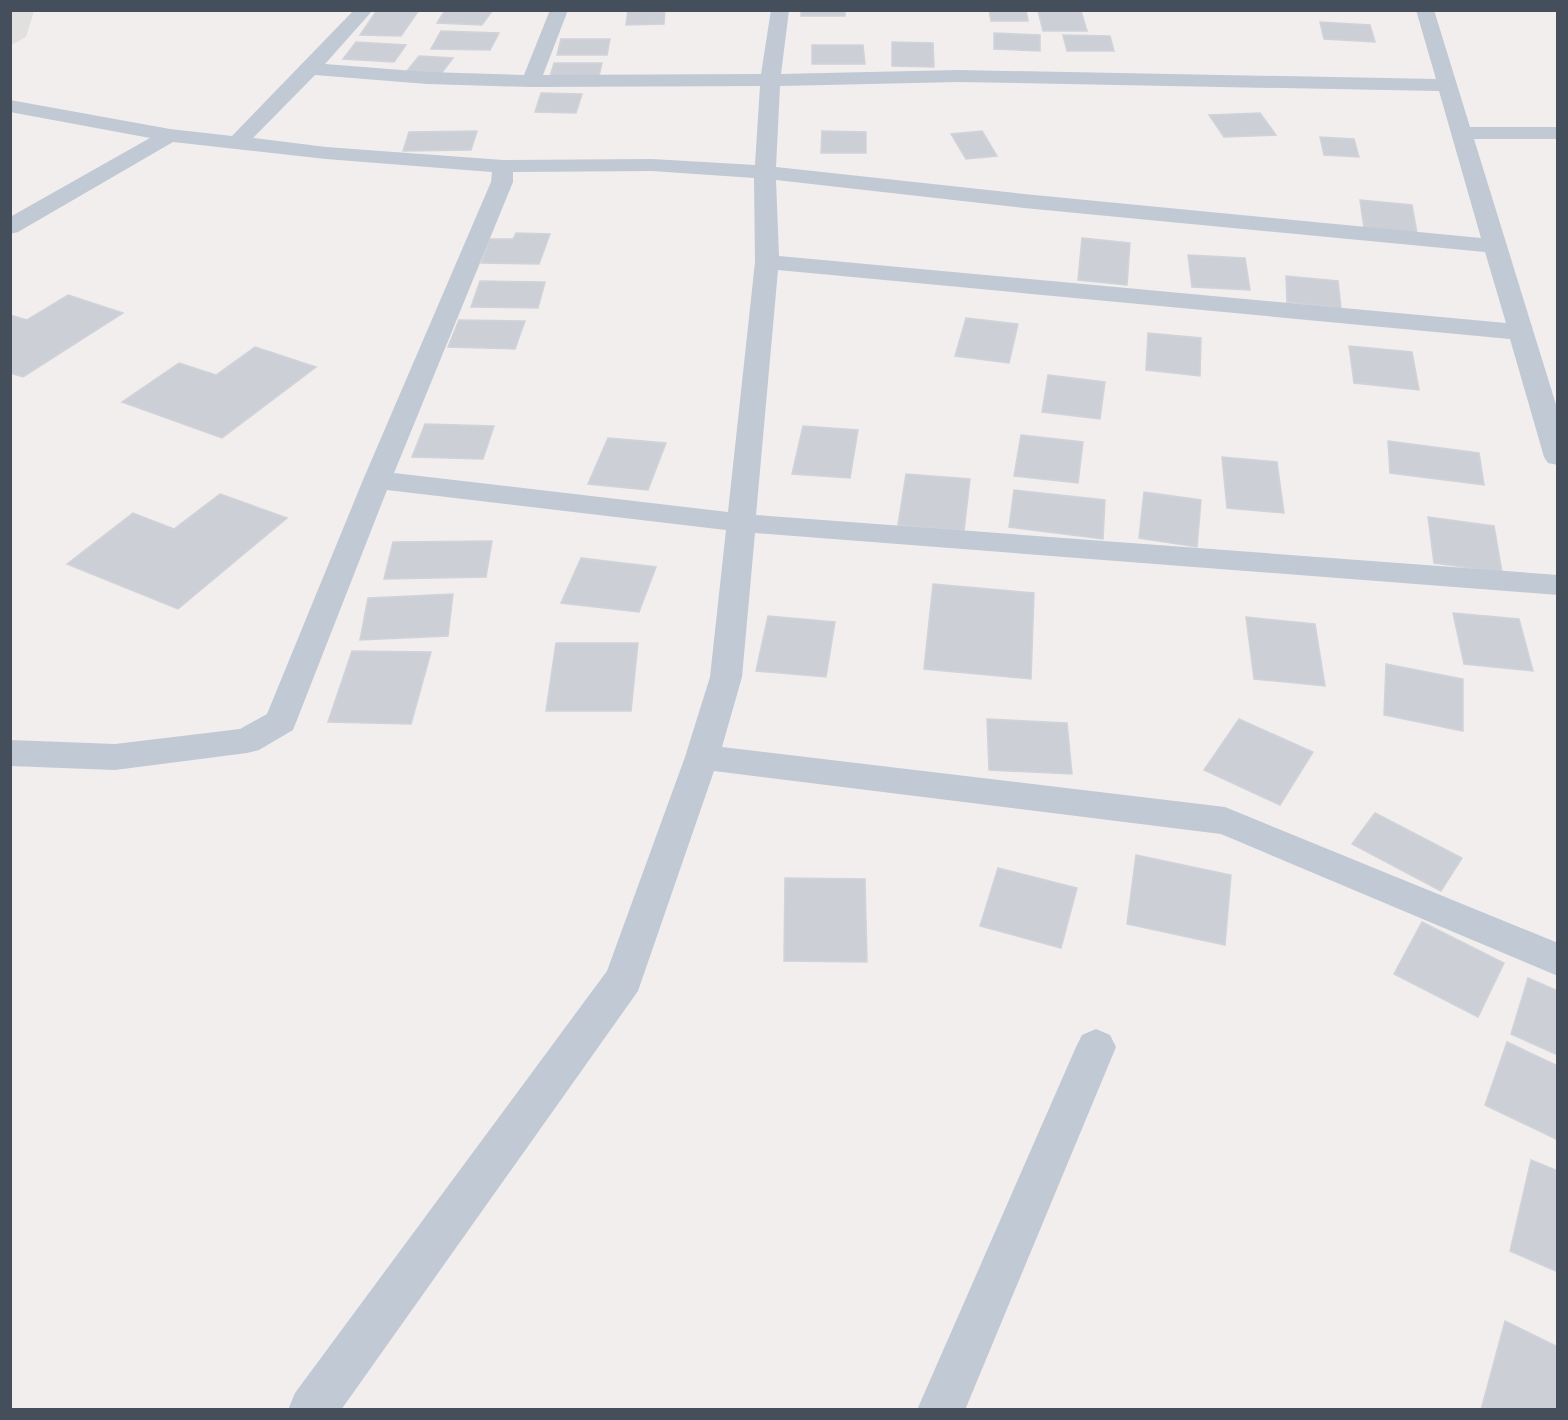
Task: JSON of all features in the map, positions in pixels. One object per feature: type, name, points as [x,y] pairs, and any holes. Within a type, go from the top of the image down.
[{"type":"street","points":[[238,142],[364,10]]},
{"type":"street","points":[[531,81],[559,10]]},
{"type":"street","points":[[312,1410],[624,979],[702,757],[726,677],[767,262],[765,172],[770,80],[780,10]]},
{"type":"street","points":[[1425,10],[1557,457]]},
{"type":"street","points":[[310,69],[427,78],[531,81],[958,76],[1447,85]]},
{"type":"street","points":[[10,106],[170,135],[326,153],[503,166],[652,165],[765,172],[1024,201],[1495,246]]},
{"type":"street","points":[[1461,133],[1557,133]]},
{"type":"street","points":[[10,227],[170,135]]},
{"type":"street","points":[[10,753],[115,756],[159,752],[247,741],[281,722],[377,480],[502,182],[503,166]]},
{"type":"street","points":[[767,262],[1520,332]]},
{"type":"street","points":[[377,480],[741,524],[1557,585]]},
{"type":"street","points":[[702,757],[1226,821],[1557,960]]},
{"type":"street","points":[[941,1410],[1096,1047]]},
{"type":"shaded area","points":[[11,10],[34,11],[26,37],[11,45]]},
{"type":"building","points":[[377,10],[419,10],[401,36],[360,35]]},
{"type":"building","points":[[445,10],[492,11],[482,25],[437,23]]},
{"type":"building","points":[[628,10],[665,10],[664,24],[626,25]]},
{"type":"building","points":[[801,10],[845,10],[845,16],[801,16]]},
{"type":"building","points":[[989,10],[1026,10],[1028,21],[991,21]]},
{"type":"building","points":[[1038,11],[1081,11],[1087,31],[1043,31]]},
{"type":"building","points":[[1320,22],[1370,25],[1375,42],[1324,39]]},
{"type":"building","points":[[441,31],[499,33],[490,50],[431,49]]},
{"type":"building","points":[[994,33],[1040,35],[1040,51],[994,49]]},
{"type":"building","points":[[1063,35],[1110,36],[1114,51],[1067,51]]},
{"type":"building","points":[[561,39],[610,39],[607,55],[557,55]]},
{"type":"building","points":[[356,42],[406,45],[394,62],[343,59]]},
{"type":"building","points":[[892,42],[933,43],[934,67],[892,66]]},
{"type":"building","points":[[812,45],[863,45],[865,64],[812,64]]},
{"type":"building","points":[[419,56],[453,58],[438,78],[403,76]]},
{"type":"building","points":[[554,63],[602,63],[598,80],[549,80]]},
{"type":"building","points":[[541,93],[582,94],[576,113],[535,112]]},
{"type":"building","points":[[1260,113],[1276,135],[1224,137],[1209,115]]},
{"type":"building","points":[[477,131],[471,150],[403,151],[409,132]]},
{"type":"building","points":[[822,131],[866,132],[866,153],[821,153]]},
{"type":"building","points":[[982,131],[997,156],[966,159],[951,134]]},
{"type":"building","points":[[1320,137],[1354,139],[1359,157],[1324,155]]},
{"type":"building","points":[[1360,200],[1412,205],[1417,233],[1364,228]]},
{"type":"building","points":[[516,233],[550,234],[539,264],[481,263],[490,239],[513,239]]},
{"type":"building","points":[[1082,238],[1130,243],[1127,285],[1078,280]]},
{"type":"building","points":[[1188,255],[1245,258],[1250,290],[1192,287]]},
{"type":"building","points":[[1286,276],[1338,281],[1341,308],[1287,302]]},
{"type":"building","points":[[480,281],[545,282],[538,308],[471,307]]},
{"type":"building","points":[[68,295],[123,313],[23,377],[10,373],[10,315],[27,320]]},
{"type":"building","points":[[966,318],[1018,324],[1009,363],[955,356]]},
{"type":"building","points":[[459,320],[525,321],[515,349],[448,347]]},
{"type":"building","points":[[1148,333],[1201,338],[1200,376],[1146,370]]},
{"type":"building","points":[[1349,346],[1412,352],[1419,390],[1354,383]]},
{"type":"building","points":[[255,347],[316,367],[222,438],[122,402],[179,363],[216,375]]},
{"type":"building","points":[[1048,375],[1105,382],[1100,419],[1042,412]]},
{"type":"building","points":[[425,424],[494,426],[483,459],[412,457]]},
{"type":"building","points":[[803,426],[858,430],[850,478],[792,474]]},
{"type":"building","points":[[1021,435],[1083,442],[1078,483],[1014,476]]},
{"type":"building","points":[[608,438],[666,443],[648,490],[588,484]]},
{"type":"building","points":[[1388,441],[1479,453],[1484,485],[1390,473]]},
{"type":"building","points":[[1222,457],[1277,462],[1284,513],[1227,508]]},
{"type":"building","points":[[906,474],[970,479],[964,531],[898,525]]},
{"type":"building","points":[[1014,490],[1105,500],[1103,539],[1009,527]]},
{"type":"building","points":[[1144,492],[1201,500],[1197,547],[1139,538]]},
{"type":"building","points":[[220,494],[287,518],[178,609],[67,564],[133,513],[174,529]]},
{"type":"building","points":[[1428,517],[1494,526],[1502,572],[1434,563]]},
{"type":"building","points":[[492,541],[486,577],[384,579],[393,542]]},
{"type":"building","points":[[581,558],[656,567],[639,612],[561,603]]},
{"type":"building","points":[[933,584],[1034,593],[1031,679],[924,669]]},
{"type":"building","points":[[453,594],[448,636],[360,640],[368,598]]},
{"type":"building","points":[[1453,613],[1519,619],[1533,671],[1464,664]]},
{"type":"building","points":[[768,616],[835,622],[826,677],[756,671]]},
{"type":"building","points":[[1246,617],[1315,624],[1325,686],[1254,679]]},
{"type":"building","points":[[556,643],[638,643],[631,711],[546,711]]},
{"type":"building","points":[[352,651],[431,652],[411,724],[328,722]]},
{"type":"building","points":[[1386,664],[1463,679],[1463,731],[1384,715]]},
{"type":"building","points":[[987,719],[1067,723],[1072,774],[989,770]]},
{"type":"building","points":[[1239,719],[1313,752],[1280,805],[1204,770]]},
{"type":"building","points":[[1375,813],[1462,858],[1441,891],[1352,844]]},
{"type":"building","points":[[1136,855],[1231,875],[1225,945],[1127,924]]},
{"type":"building","points":[[998,868],[1077,888],[1061,948],[980,926]]},
{"type":"building","points":[[785,878],[865,879],[867,962],[784,961]]},
{"type":"building","points":[[1422,922],[1504,963],[1478,1017],[1394,974]]},
{"type":"building","points":[[1528,978],[1558,991],[1558,1055],[1511,1034]]},
{"type":"building","points":[[1507,1042],[1558,1066],[1558,1140],[1485,1105]]},
{"type":"building","points":[[1531,1160],[1558,1171],[1558,1272],[1510,1251]]},
{"type":"building","points":[[1505,1321],[1558,1347],[1558,1410],[1481,1410]]}]
